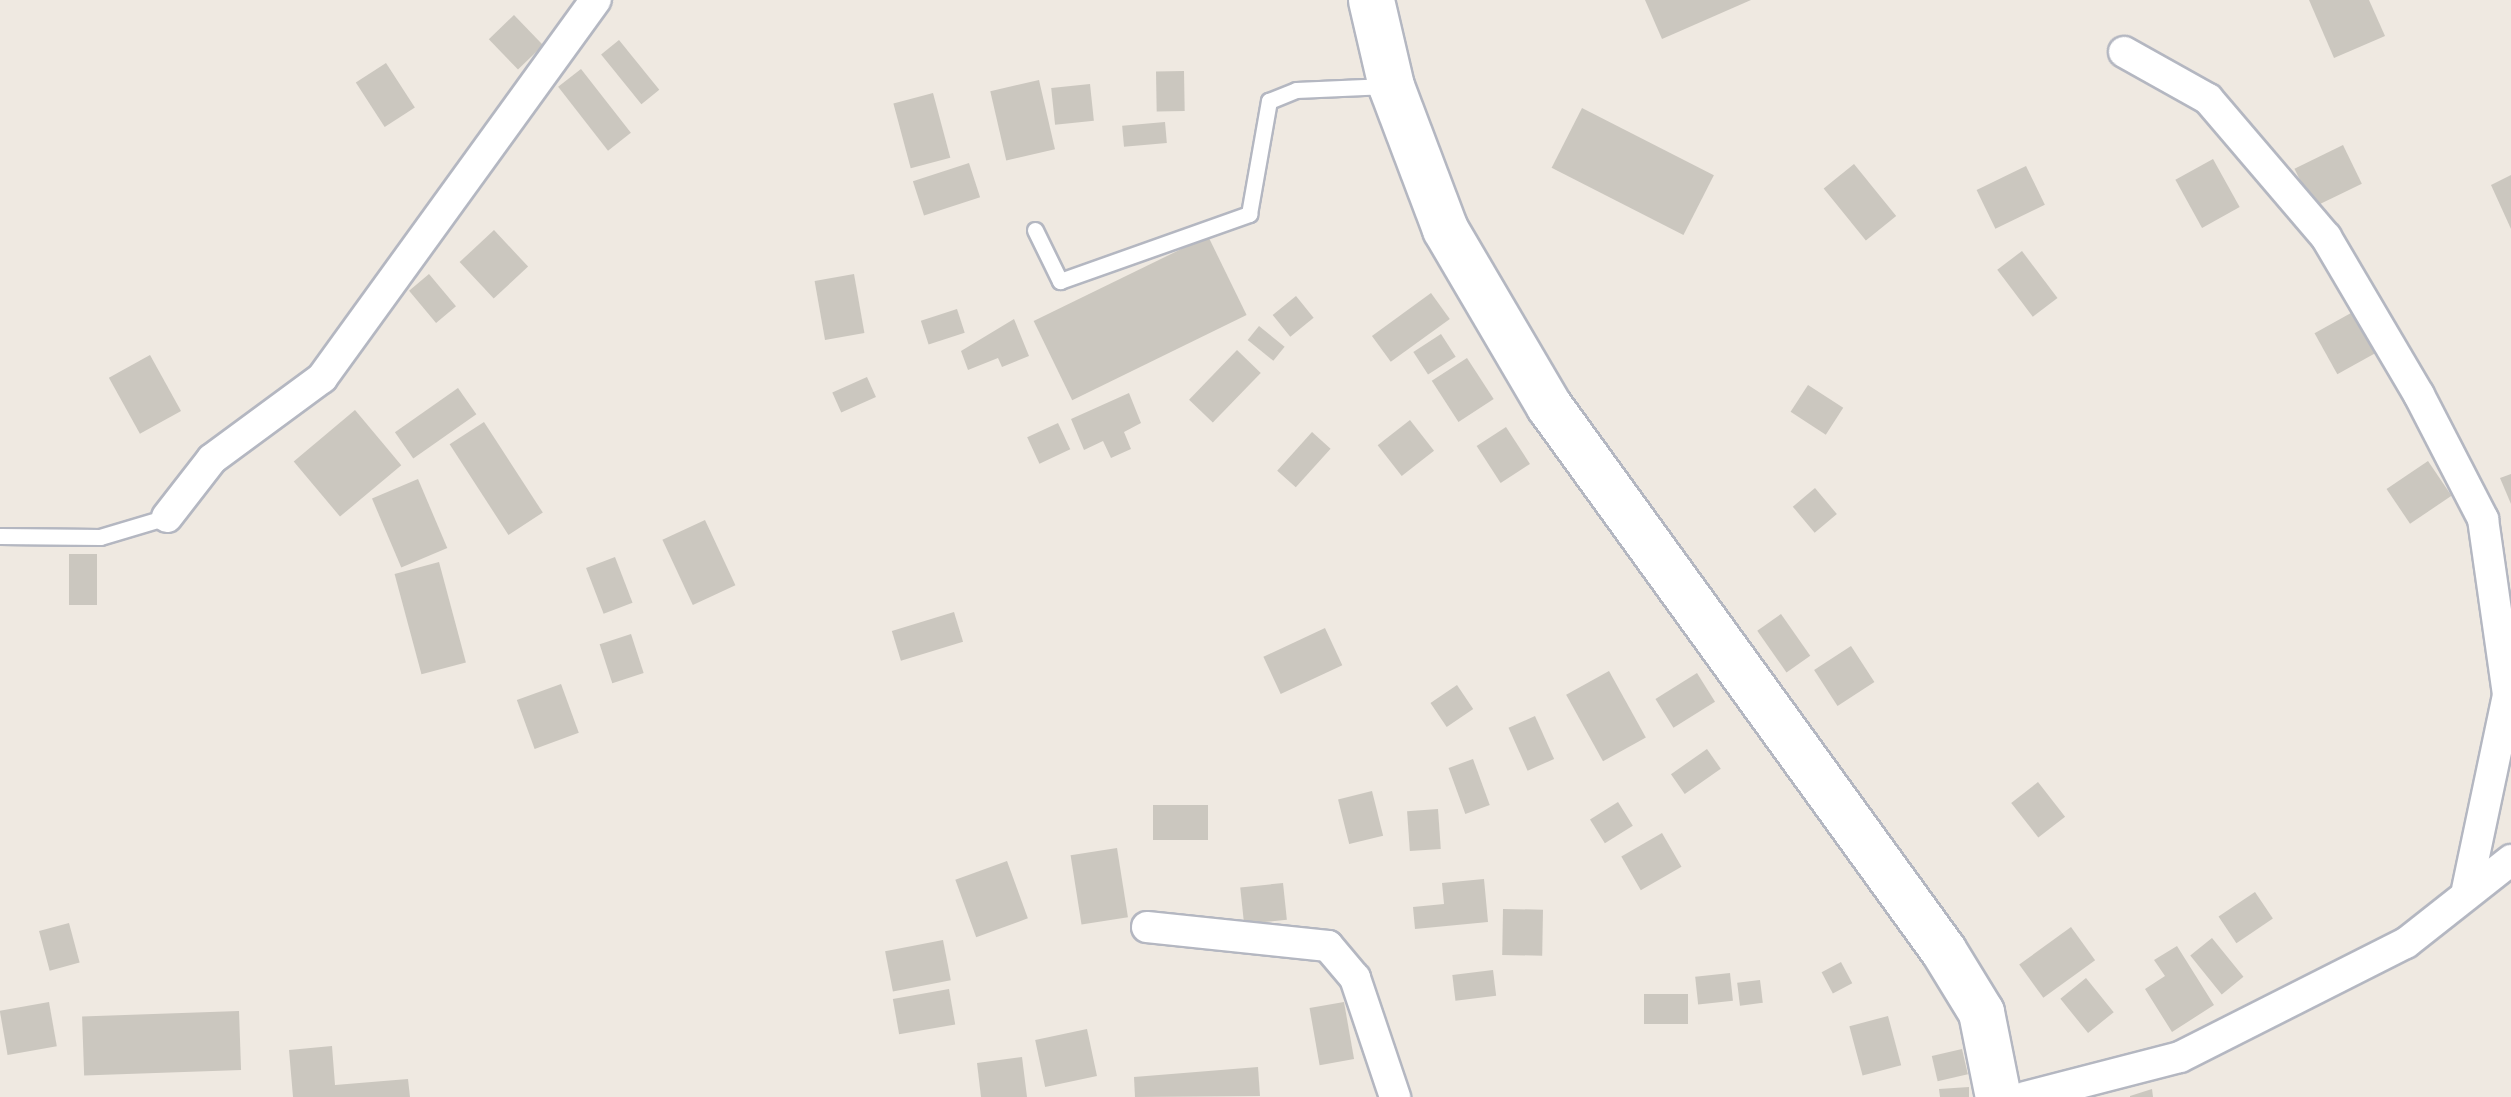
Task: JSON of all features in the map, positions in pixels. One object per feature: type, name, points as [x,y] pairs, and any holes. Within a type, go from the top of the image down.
[{"type":"main road","points":[[1371,0],[1390,86],[1445,229],[1550,406],[1875,849],[1981,1012],[1998,1097]]},
{"type":"street","points":[[166,517],[212,459],[322,378],[596,0]]},
{"type":"street","points":[[2124,52],[2208,99],[2326,237],[2420,395],[2482,519],[2508,694],[2466,889]]},
{"type":"street","points":[[2025,1097],[2180,1057],[2406,943],[2466,889],[2511,860]]},
{"type":"street","points":[[1147,927],[1328,946],[1356,978],[1395,1097]]},
{"type":"lane","points":[[1035,230],[1060,281],[1248,214],[1270,101],[1296,90],[1390,86]]},
{"type":"lane","points":[[0,536],[100,537],[166,517]]},
{"type":"building","points":[[1645,0],[1751,0],[1662,39]]},
{"type":"building","points":[[2309,0],[2369,0],[2385,36],[2334,58]]},
{"type":"building","points":[[514,15],[543,45],[518,70],[489,39]]},
{"type":"building","points":[[619,40],[659,90],[641,104],[601,54]]},
{"type":"building","points":[[386,63],[415,107],[385,127],[356,83]]},
{"type":"building","points":[[581,69],[631,133],[608,151],[558,87]]},
{"type":"building","points":[[1156,71],[1184,71],[1185,111],[1157,111]]},
{"type":"building","points":[[1039,80],[1055,149],[1006,160],[990,91]]},
{"type":"building","points":[[1090,84],[1094,121],[1055,125],[1051,88]]},
{"type":"building","points":[[933,93],[950,158],[911,168],[893,104]]},
{"type":"building","points":[[1582,108],[1714,175],[1683,235],[1552,168]]},
{"type":"building","points":[[1165,122],[1167,143],[1124,147],[1122,126]]},
{"type":"building","points":[[2343,145],[2362,184],[2313,207],[2294,169]]},
{"type":"building","points":[[2213,159],[2240,207],[2202,228],[2175,180]]},
{"type":"building","points":[[969,163],[980,197],[924,215],[913,181]]},
{"type":"building","points":[[1854,164],[1896,216],[1866,241],[1824,189]]},
{"type":"building","points":[[2026,166],[2045,205],[1995,229],[1977,190]]},
{"type":"building","points":[[2511,175],[2511,229],[2491,185]]},
{"type":"building","points":[[494,230],[528,267],[494,299],[460,262]]},
{"type":"building","points":[[1208,236],[1247,315],[1072,400],[1034,321]]},
{"type":"building","points":[[2022,251],[2058,298],[2033,317],[1997,270]]},
{"type":"building","points":[[429,274],[456,306],[436,323],[409,291]]},
{"type":"building","points":[[854,274],[864,333],[825,340],[815,281]]},
{"type":"building","points":[[1431,293],[1450,319],[1391,362],[1372,336]]},
{"type":"building","points":[[1296,296],[1314,318],[1290,337],[1273,315]]},
{"type":"building","points":[[2360,308],[2383,349],[2337,374],[2315,333]]},
{"type":"building","points":[[957,309],[965,333],[929,345],[921,321]]},
{"type":"building","points":[[1014,319],[1029,356],[1002,367],[998,358],[968,370],[961,351]]},
{"type":"building","points":[[1259,326],[1285,347],[1273,361],[1248,340]]},
{"type":"building","points":[[1441,334],[1456,357],[1428,375],[1413,352]]},
{"type":"building","points":[[1237,350],[1261,373],[1213,423],[1189,400]]},
{"type":"building","points":[[150,355],[181,411],[140,434],[109,378]]},
{"type":"building","points":[[1467,358],[1494,399],[1458,422],[1432,381]]},
{"type":"building","points":[[867,377],[876,397],[841,413],[832,392]]},
{"type":"building","points":[[1808,385],[1843,408],[1826,435],[1791,412]]},
{"type":"building","points":[[458,388],[476,414],[413,458],[395,432]]},
{"type":"building","points":[[1129,393],[1141,423],[1124,432],[1131,449],[1111,458],[1103,441],[1084,450],[1071,419]]},
{"type":"building","points":[[355,410],[401,465],[340,517],[294,461]]},
{"type":"building","points":[[1410,420],[1434,451],[1402,476],[1378,445]]},
{"type":"building","points":[[484,422],[543,513],[508,535],[450,444]]},
{"type":"building","points":[[1058,423],[1070,449],[1039,464],[1027,437]]},
{"type":"building","points":[[1506,427],[1530,464],[1501,483],[1477,446]]},
{"type":"building","points":[[1312,432],[1331,449],[1296,487],[1277,471]]},
{"type":"building","points":[[2428,461],[2451,496],[2410,524],[2387,489]]},
{"type":"building","points":[[2511,474],[2511,504],[2500,478]]},
{"type":"building","points":[[418,479],[447,548],[401,568],[372,499]]},
{"type":"building","points":[[1815,488],[1837,514],[1815,533],[1793,507]]},
{"type":"building","points":[[705,520],[735,585],[693,605],[662,540]]},
{"type":"building","points":[[69,554],[97,554],[97,605],[69,605]]},
{"type":"building","points":[[615,557],[633,603],[604,614],[586,568]]},
{"type":"building","points":[[439,562],[466,662],[421,674],[395,574]]},
{"type":"building","points":[[954,612],[963,642],[901,661],[892,631]]},
{"type":"building","points":[[1781,614],[1810,656],[1786,672],[1757,631]]},
{"type":"building","points":[[1325,628],[1342,665],[1281,694],[1263,657]]},
{"type":"building","points":[[631,634],[644,673],[612,683],[600,644]]},
{"type":"building","points":[[1851,646],[1874,682],[1838,706],[1814,670]]},
{"type":"building","points":[[1609,671],[1646,737],[1603,761],[1566,695]]},
{"type":"building","points":[[1697,673],[1715,702],[1673,728],[1655,699]]},
{"type":"building","points":[[561,684],[579,733],[535,749],[517,700]]},
{"type":"building","points":[[1457,685],[1473,709],[1447,727],[1430,703]]},
{"type":"building","points":[[1535,716],[1554,759],[1528,771],[1509,728]]},
{"type":"building","points":[[1707,749],[1721,769],[1685,794],[1671,774]]},
{"type":"building","points":[[1473,759],[1490,805],[1465,814],[1449,768]]},
{"type":"building","points":[[2038,782],[2065,817],[2038,838],[2011,803]]},
{"type":"building","points":[[1372,791],[1383,836],[1349,844],[1338,799]]},
{"type":"building","points":[[1618,802],[1633,826],[1605,843],[1590,819]]},
{"type":"building","points":[[1153,805],[1208,805],[1208,840],[1153,840]]},
{"type":"building","points":[[1438,809],[1441,849],[1410,851],[1407,811]]},
{"type":"building","points":[[1662,833],[1682,867],[1641,890],[1621,857]]},
{"type":"building","points":[[1117,848],[1128,917],[1082,924],[1071,855]]},
{"type":"building","points":[[1007,861],[1028,918],[976,937],[955,880]]},
{"type":"building","points":[[1484,879],[1488,922],[1415,929],[1413,907],[1444,904],[1442,883]]},
{"type":"building","points":[[1283,883],[1287,920],[1244,924],[1240,887]]},
{"type":"building","points":[[2255,892],[2273,919],[2236,943],[2219,917]]},
{"type":"building","points":[[1503,909],[1543,910],[1542,956],[1502,955]]},
{"type":"building","points":[[69,923],[80,963],[50,971],[39,931]]},
{"type":"building","points":[[2071,927],[2095,960],[2043,998],[2019,965]]},
{"type":"building","points":[[2212,938],[2243,977],[2222,994],[2190,956]]},
{"type":"building","points":[[943,940],[951,980],[893,992],[885,951]]},
{"type":"building","points":[[2177,946],[2214,1005],[2172,1032],[2145,989],[2165,976],[2154,960]]},
{"type":"building","points":[[1841,962],[1852,983],[1833,994],[1822,972]]},
{"type":"building","points":[[1493,970],[1496,996],[1455,1001],[1452,975]]},
{"type":"building","points":[[1730,973],[1733,1001],[1698,1005],[1695,977]]},
{"type":"building","points":[[2086,978],[2114,1012],[2088,1033],[2060,999]]},
{"type":"building","points":[[1760,980],[1763,1003],[1740,1006],[1737,983]]},
{"type":"building","points":[[949,989],[955,1024],[899,1034],[893,999]]},
{"type":"building","points":[[1644,994],[1688,994],[1688,1024],[1644,1024]]},
{"type":"building","points":[[49,1002],[57,1046],[8,1055],[0,1011]]},
{"type":"building","points":[[1344,1002],[1354,1059],[1320,1065],[1310,1008]]},
{"type":"building","points":[[239,1011],[241,1070],[84,1075],[82,1016]]},
{"type":"building","points":[[1888,1016],[1901,1065],[1863,1076],[1849,1026]]},
{"type":"building","points":[[1087,1029],[1097,1076],[1045,1087],[1035,1040]]},
{"type":"building","points":[[332,1046],[335,1085],[408,1079],[410,1097],[293,1097],[289,1050]]},
{"type":"building","points":[[1962,1049],[1968,1074],[1938,1081],[1932,1056]]},
{"type":"building","points":[[1022,1057],[1027,1097],[981,1097],[977,1063]]},
{"type":"building","points":[[1258,1067],[1260,1096],[1135,1097],[1134,1077]]},
{"type":"building","points":[[1969,1087],[1969,1097],[1940,1097],[1939,1089]]},
{"type":"building","points":[[2152,1089],[2153,1097],[2130,1097],[2130,1096]]}]
